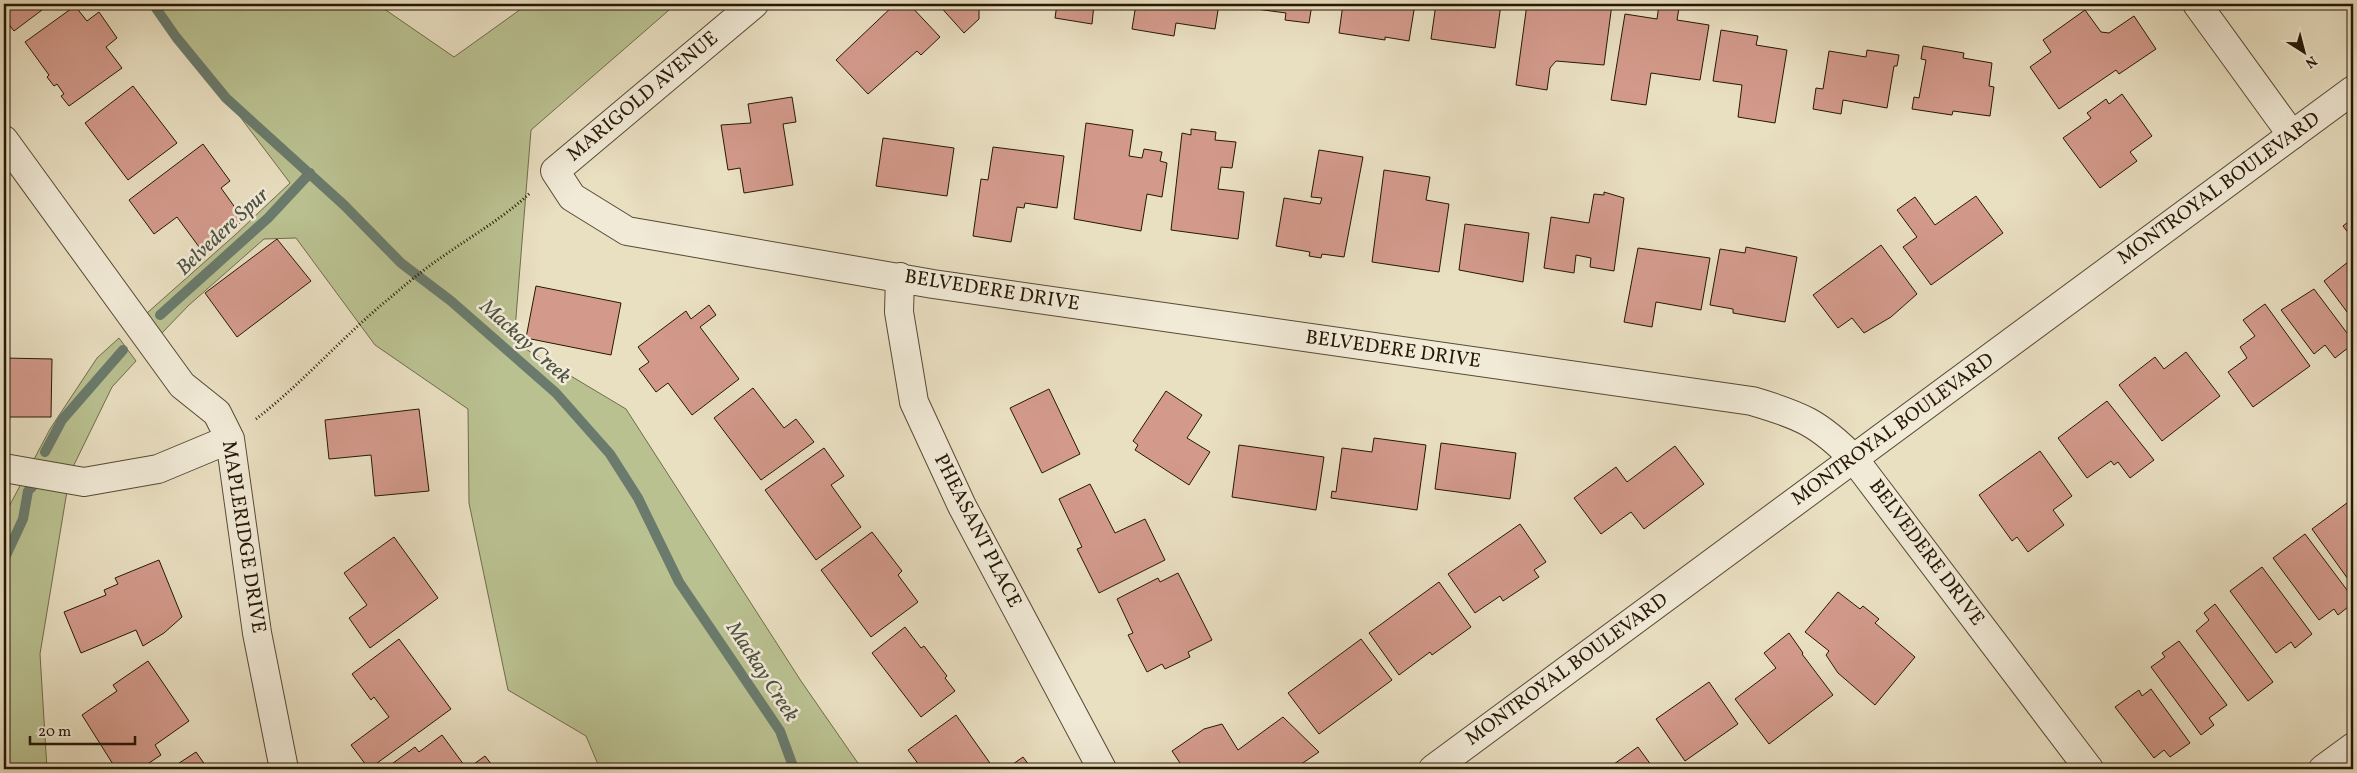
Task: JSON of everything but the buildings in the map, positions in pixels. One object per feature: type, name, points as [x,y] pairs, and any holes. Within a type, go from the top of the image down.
[{"type":"street","name":"MARIGOLD AVENUE","points":[[555,171],[754,4]]},
{"type":"street","points":[[2197,4],[2292,135]]},
{"type":"street","name":"MONTROYAL BOULEVARD","points":[[1433,769],[2353,90]]},
{"type":"street","name":"MAPLERIDGE DRIVE","points":[[4,140],[182,385],[217,413],[230,439],[257,633],[284,769]]},
{"type":"street","name":"BELVEDERE DRIVE","points":[[555,171],[572,197],[627,231],[943,285],[1752,401],[1782,410],[1812,423],[1833,438],[1854,459],[2090,769]]},
{"type":"street","name":"PHEASANT PLACE","points":[[900,277],[899,312],[914,402],[962,506],[1102,769]]},
{"type":"street","points":[[4,468],[84,482],[158,469],[230,439]]},
{"type":"street","points":[[2323,769],[2353,747]]},
{"type":"path","points":[[230,439],[281,400],[345,336],[390,297],[438,260],[506,214],[555,171]]},
{"type":"green space","points":[[155,4],[377,4],[454,57],[528,4],[676,4],[531,130],[514,342],[626,409],[801,681],[862,769],[600,769],[586,736],[508,690],[469,503],[468,409],[375,345],[296,238],[264,239],[189,305],[161,334],[147,313],[290,183]]},
{"type":"green space","points":[[119,338],[136,361],[112,387],[70,473],[40,654],[47,769],[4,769],[4,516],[50,429],[97,358]]},
{"type":"waterway","name":"Mackay Creek","points":[[153,4],[176,37],[226,98],[344,205],[401,263],[451,301],[556,393],[610,454],[638,498],[679,582],[780,731],[794,769]]},
{"type":"waterway","name":"Belvedere Spur","points":[[160,315],[268,218],[310,173]]},
{"type":"waterway","name":"Belvedere Spur","points":[[45,452],[62,420],[123,350]]},
{"type":"waterway","name":"Belvedere Spur","points":[[4,560],[23,519],[28,491],[35,480]]}]
